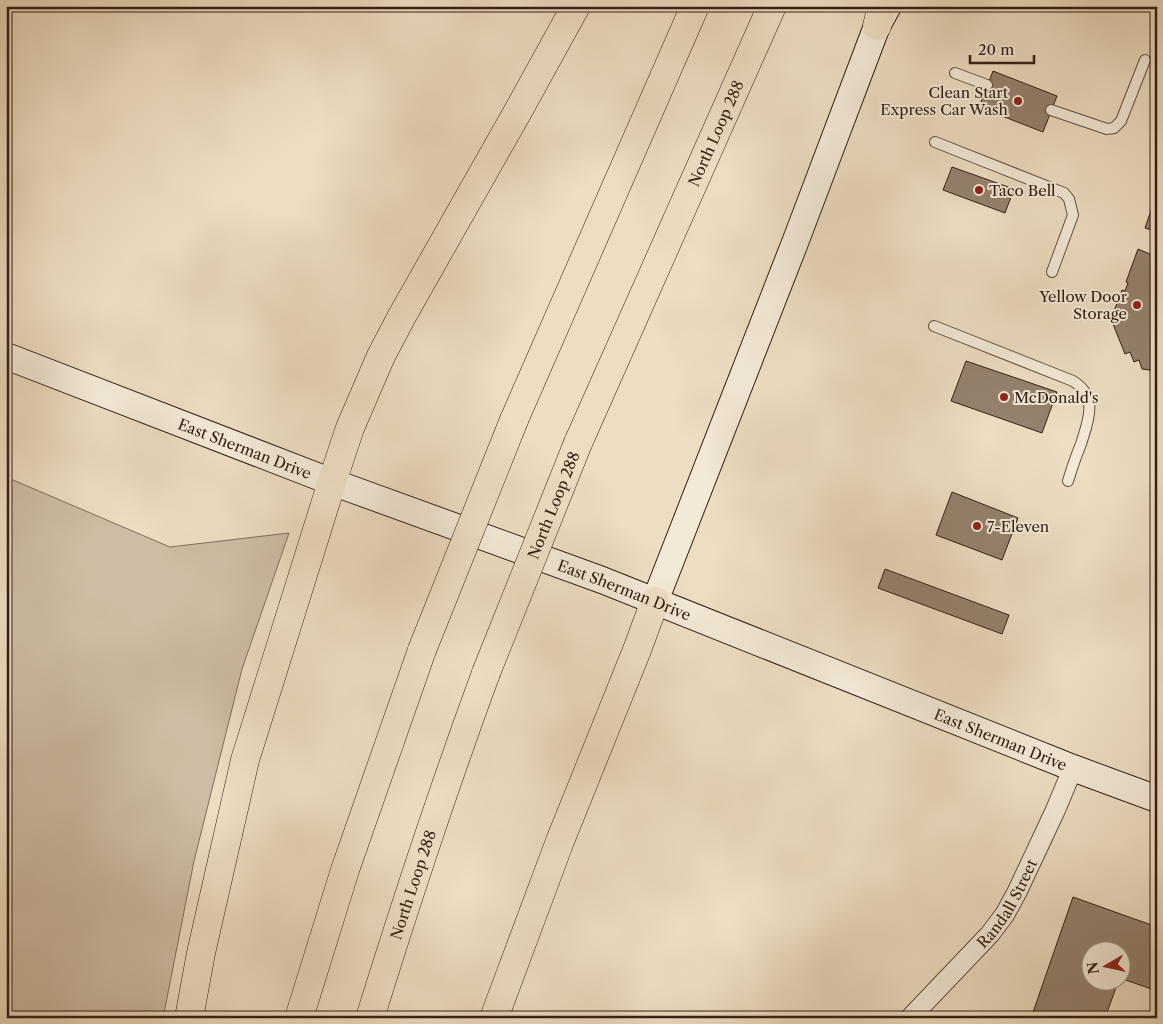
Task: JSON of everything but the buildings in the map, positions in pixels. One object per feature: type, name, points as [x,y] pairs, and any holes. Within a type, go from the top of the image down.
[{"type":"highway","points":[[189,1018],[201,953],[245,760],[350,428],[381,356],[402,316],[518,113],[576,6]]},
{"type":"highway","points":[[299,1018],[345,870],[422,650],[514,420],[695,6]]},
{"type":"highway","name":"North Loop 288","points":[[370,1018],[442,792],[486,673],[578,443],[772,6]]},
{"type":"highway","points":[[494,1018],[560,841],[655,601]]},
{"type":"main road","points":[[655,601],[883,13]]},
{"type":"main road","name":"East Sherman Drive","points":[[6,356],[332,482],[479,534],[655,601],[1073,768],[1157,799]]},
{"type":"street","name":"Randall Street","points":[[910,1018],[990,934],[1005,914],[1056,810],[1073,768]]},
{"type":"lane","points":[[1051,110],[1107,129],[1114,128],[1121,121],[1145,60]]},
{"type":"lane","points":[[955,73],[988,85]]},
{"type":"lane","points":[[935,142],[1064,193],[1069,199],[1073,215],[1052,272]]},
{"type":"lane","points":[[934,326],[1073,381],[1083,390],[1090,404],[1089,420],[1068,481]]},
{"type":"shaded area","points":[[6,477],[170,547],[289,533],[242,669],[194,861],[163,1018],[6,1018]]},
{"type":"place","name":"Clean Start Express Car Wash","points":[[1018,101]]},
{"type":"place","name":"Taco Bell","points":[[979,190]]},
{"type":"place","name":"Yellow Door Storage","points":[[1137,305]]},
{"type":"place","name":"McDonald's","points":[[1004,397]]},
{"type":"place","name":"7-Eleven","points":[[977,526]]}]
